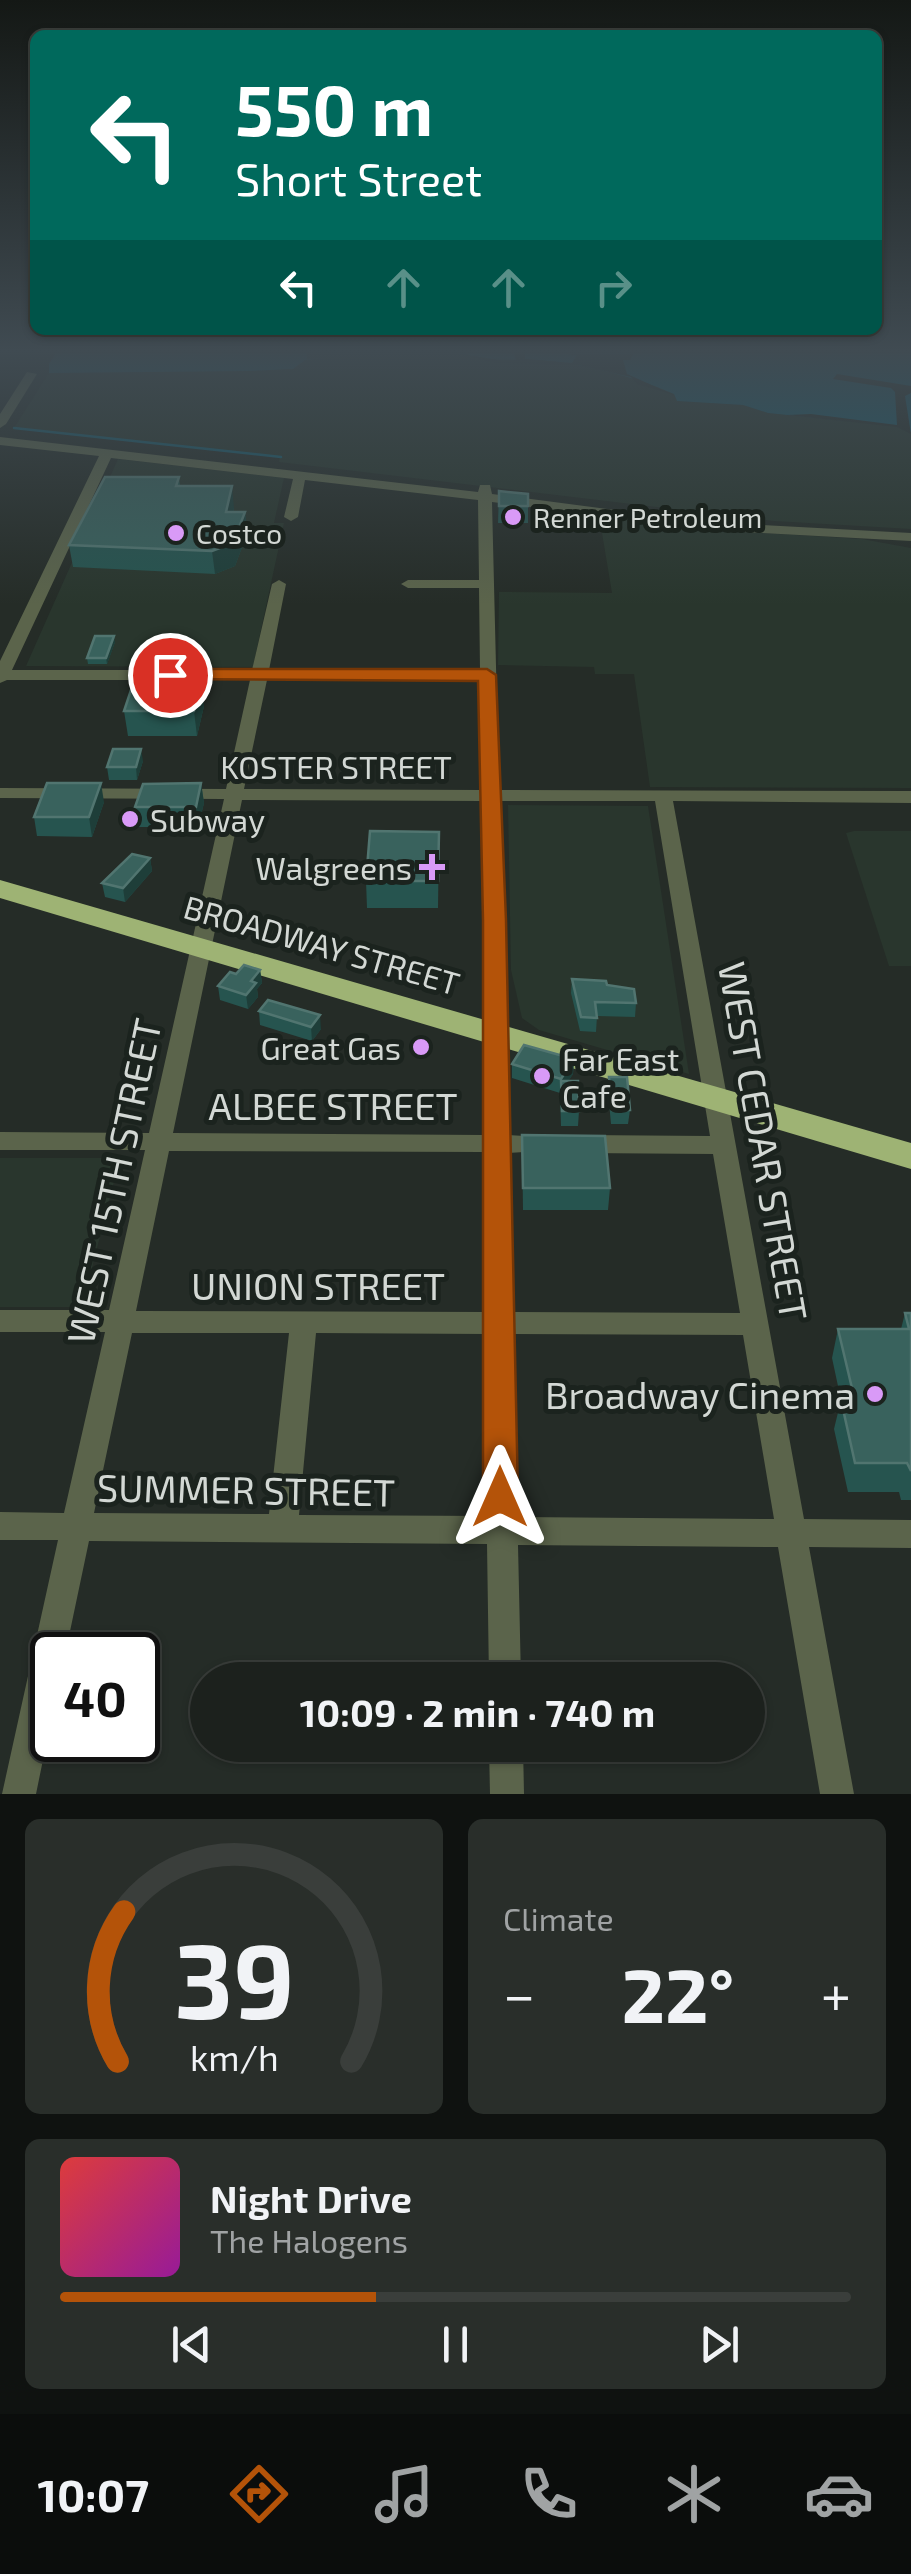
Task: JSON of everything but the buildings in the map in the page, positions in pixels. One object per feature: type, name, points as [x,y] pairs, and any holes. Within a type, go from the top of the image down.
[{"type":"highway","name":"BROADWAY STREET","points":[[0,890],[911,1156]]},
{"type":"street","points":[[0,440],[485,492],[707,526],[911,536]]},
{"type":"street","points":[[106,453],[0,676],[487,675]]},
{"type":"street","points":[[292,517],[300,475]]},
{"type":"street","points":[[485,492],[504,1662]]},
{"type":"street","name":"WEST 15TH STREET","points":[[19,1794],[279,584]]},
{"type":"street","points":[[408,584],[486,584]]},
{"type":"street","name":"KOSTER STREET","points":[[0,793],[911,797]]},
{"type":"street","name":"WEST CEDAR STREET","points":[[663,797],[837,1794]]},
{"type":"street","name":"ALBEE STREET","points":[[0,1141],[725,1145]]},
{"type":"street","name":"UNION STREET","points":[[0,1321],[756,1324]]},
{"type":"street","points":[[283,1528],[304,1322]]},
{"type":"street","name":"SUMMER STREET","points":[[0,1526],[911,1534]]},
{"type":"street","points":[[507,1762],[508,1794]]},
{"type":"shaded area","points":[[94,437],[911,437],[911,529],[774,521],[279,462],[280,457]]},
{"type":"shaded area","points":[[118,459],[284,478],[274,523],[284,523],[253,667],[26,666]]},
{"type":"shaded area","points":[[599,515],[695,529],[862,539],[911,548],[911,788],[650,787],[634,674],[595,674],[594,667],[498,665],[499,592],[612,593]]},
{"type":"shaded area","points":[[508,805],[648,806],[689,1074],[539,1030],[522,1018],[511,970]]},
{"type":"shaded area","points":[[911,831],[911,966],[889,966],[846,833]]},
{"type":"shaded area","points":[[0,1158],[120,1158],[82,1307],[0,1307]]},
{"type":"waterway","points":[[94,437],[281,457]]},
{"type":"place","name":"Renner Petroleum","points":[[513,517]]},
{"type":"place","name":"Costco","points":[[176,533]]},
{"type":"place","name":"Subway","points":[[130,819]]},
{"type":"place","name":"Walgreens","points":[[432,867]]},
{"type":"place","name":"Great Gas","points":[[421,1047]]},
{"type":"place","name":"Far East Cafe","points":[[542,1076]]},
{"type":"place","name":"Broadway Cinema","points":[[875,1394]]},
{"type":"route","points":[[170,675],[487,675],[498,1144],[500,1497]]}]
